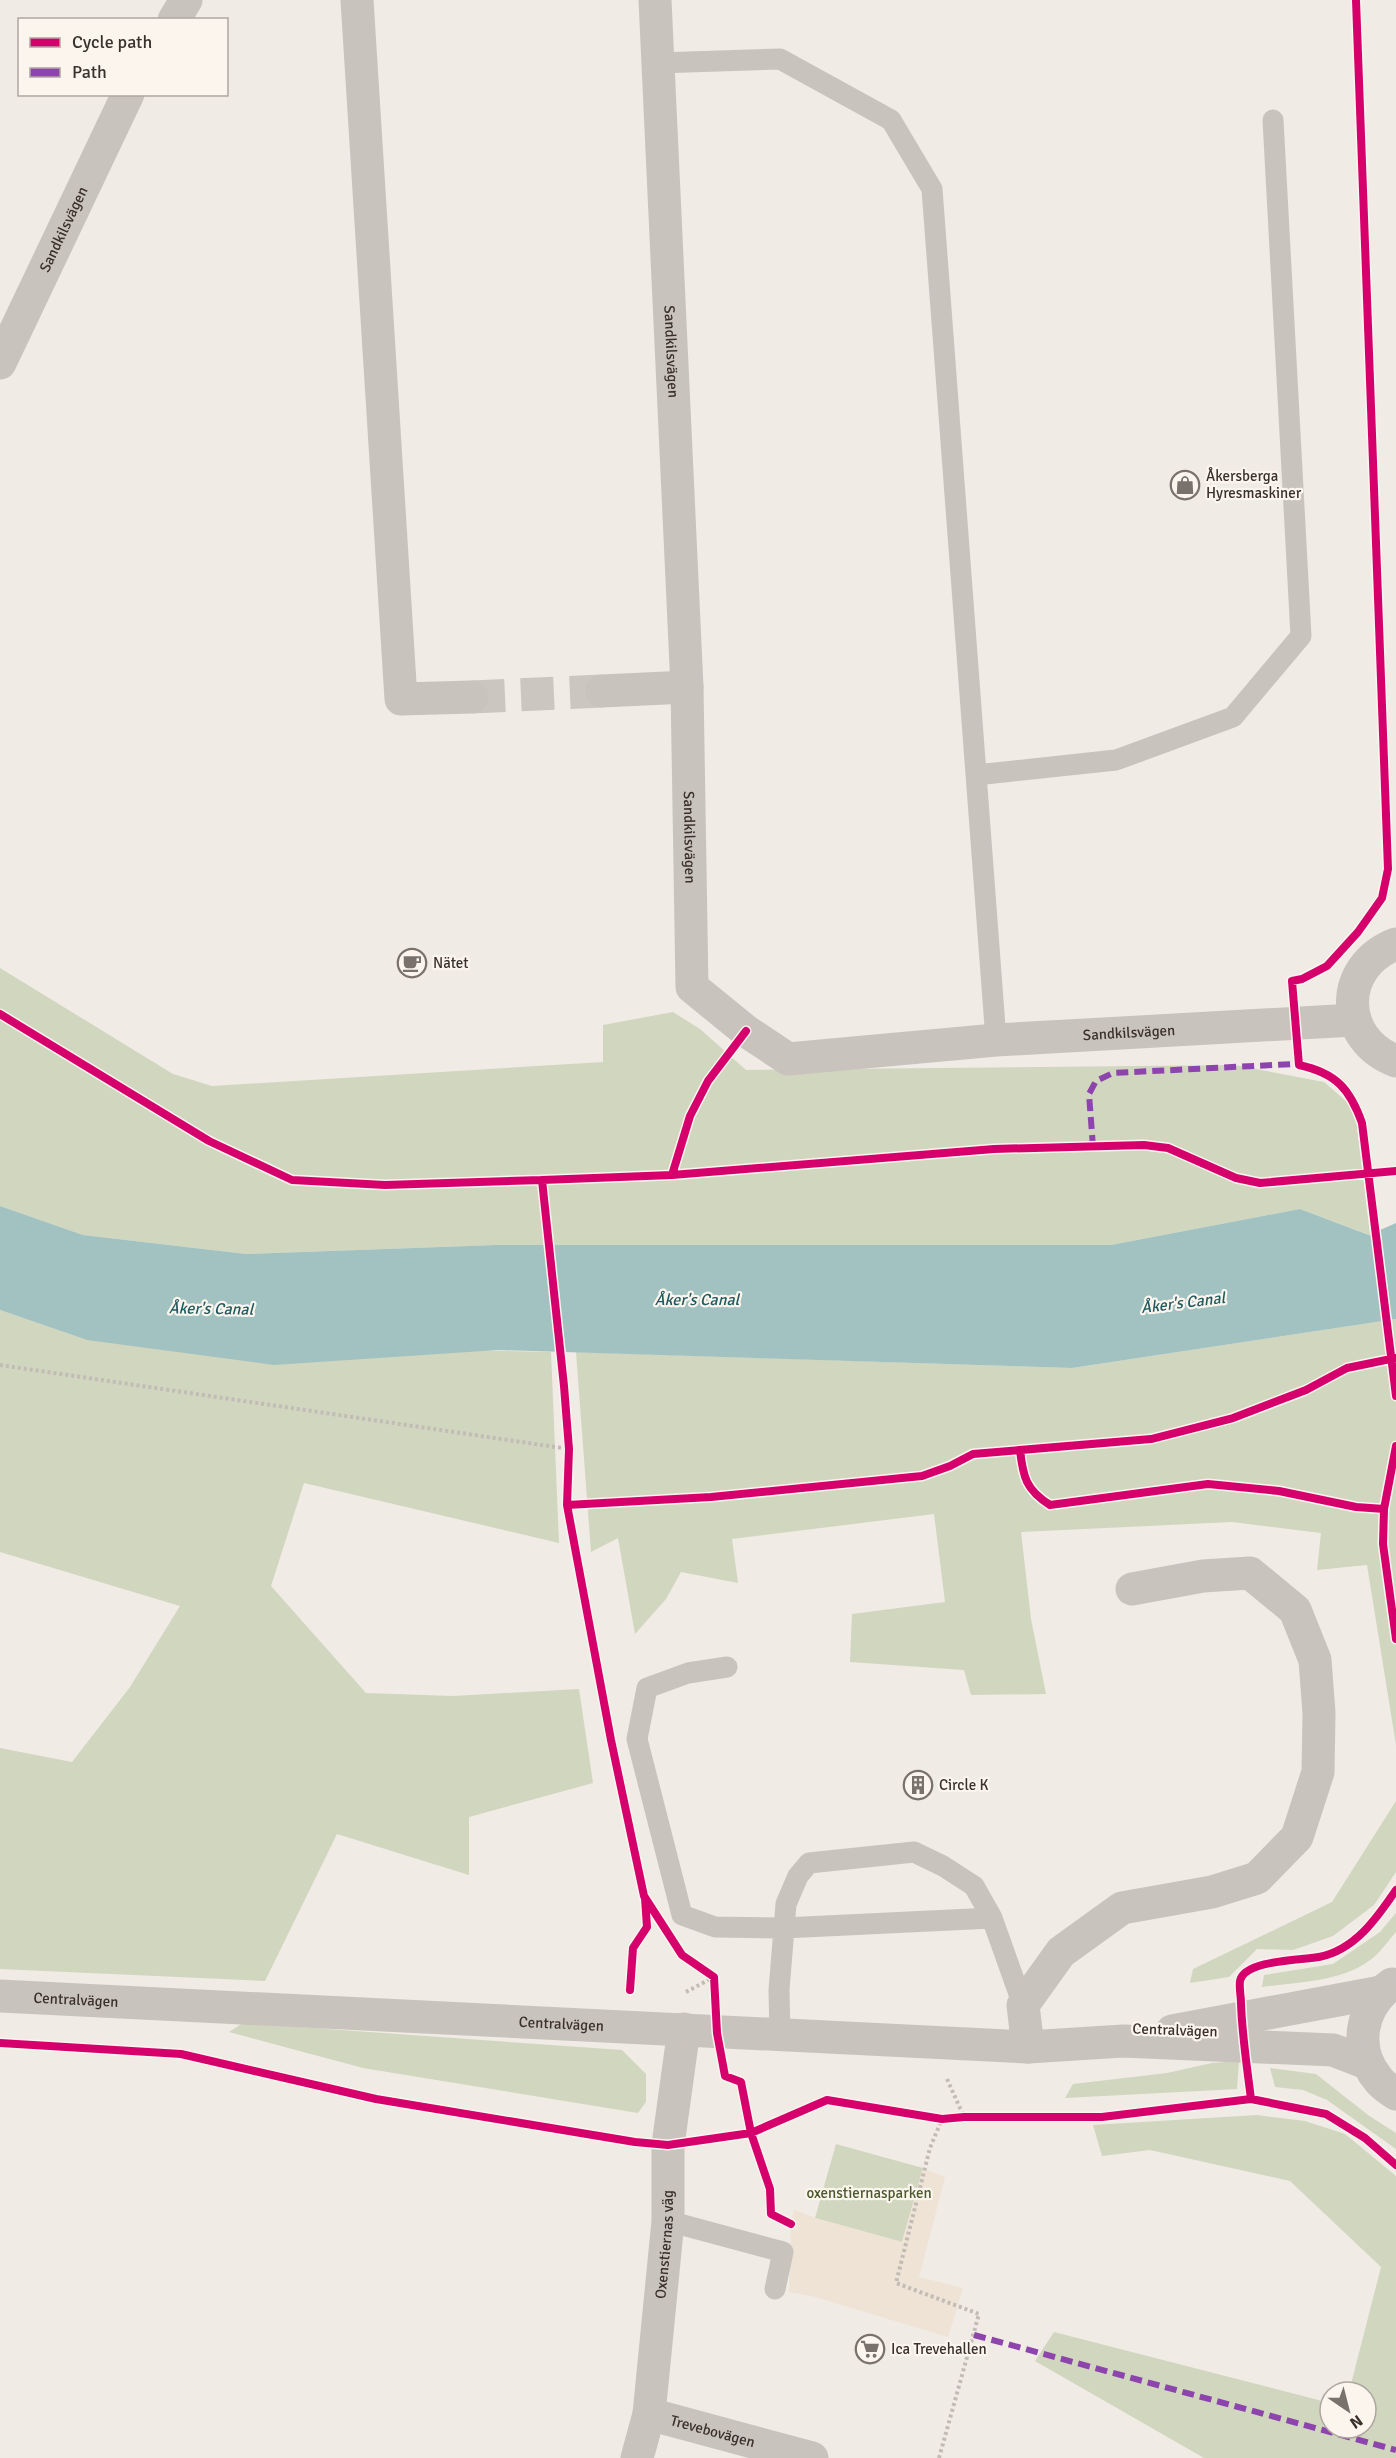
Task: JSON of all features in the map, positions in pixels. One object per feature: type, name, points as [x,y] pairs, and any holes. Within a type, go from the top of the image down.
[{"type":"street","points":[[175,18],[186,0]]},
{"type":"street","points":[[357,0],[401,699],[472,697]]},
{"type":"street","name":"Sandkilsvägen","points":[[655,0],[687,687],[692,987],[746,1031],[788,1059],[996,1040],[1354,1020]]},
{"type":"street","name":"Sandkilsvägen","points":[[0,363],[127,96]]},
{"type":"street","points":[[602,691],[687,687]]},
{"type":"street","points":[[1396,944],[1373,956],[1358,975],[1353,996],[1354,1020],[1367,1043],[1385,1057],[1396,1061]]},
{"type":"street","points":[[1028,2047],[1023,2005],[1061,1952],[1122,1908],[1212,1892],[1257,1878],[1297,1837],[1318,1772],[1319,1713],[1315,1660],[1295,1610],[1250,1573],[1203,1576],[1132,1589]]},
{"type":"street","points":[[1388,1987],[1364,2020],[1361,2041],[1367,2063],[1379,2081],[1396,2094]]},
{"type":"street","name":"Centralvägen","points":[[1123,2041],[1388,1987]]},
{"type":"street","name":"Centralvägen","points":[[0,1996],[1028,2047],[1123,2041],[1333,2050],[1367,2063]]},
{"type":"street","name":"Oxenstiernas väg","points":[[637,2458],[649,2414],[668,2221],[668,2145],[684,2029]]},
{"type":"street","name":"Trevebovägen","points":[[649,2414],[812,2458]]},
{"type":"lane","points":[[658,63],[780,59],[891,120],[932,189],[996,1040]]},
{"type":"lane","points":[[976,775],[1116,760],[1233,717],[1301,636],[1273,120]]},
{"type":"lane","points":[[727,1667],[688,1673],[647,1688],[637,1739],[682,1916],[715,1927],[784,1928],[992,1918]]},
{"type":"lane","points":[[780,2036],[779,1990],[786,1904],[798,1876],[808,1863],[914,1852],[943,1866],[974,1886],[992,1918],[1023,2005]]},
{"type":"lane","points":[[668,2221],[783,2252],[776,2289]]},
{"type":"path","points":[[0,1365],[569,1449]]},
{"type":"path","points":[[568,1438],[568,1460]]},
{"type":"path","points":[[706,1971],[714,1977]]},
{"type":"path","points":[[684,1993],[714,1977]]},
{"type":"path","points":[[714,1977],[717,2033]]},
{"type":"path","points":[[946,2076],[964,2117]]},
{"type":"path","points":[[930,2117],[942,2119],[976,2117]]},
{"type":"path","points":[[939,2458],[980,2314],[896,2283],[930,2148],[942,2119]]},
{"type":"green space","points":[[0,968],[173,1074],[212,1086],[603,1062],[603,1025],[673,1012],[700,1029],[746,1070],[1235,1065],[1324,1082],[1355,1109],[1370,1235],[1300,1209],[1111,1245],[496,1245],[246,1254],[83,1235],[0,1206]]},
{"type":"green space","points":[[0,1310],[87,1340],[551,1352],[559,1543],[304,1483],[271,1586],[366,1693],[453,1696],[579,1689],[593,1783],[469,1817],[469,1875],[337,1834],[265,1981],[0,1969],[0,1748],[72,1762],[130,1687],[180,1606],[0,1552]]},
{"type":"green space","points":[[1396,1319],[1396,1745],[1367,1565],[1317,1570],[1321,1533],[1232,1522],[1021,1532],[1031,1619],[1046,1694],[971,1695],[964,1670],[850,1662],[852,1614],[945,1602],[934,1514],[732,1539],[738,1583],[681,1572],[666,1599],[635,1634],[618,1538],[591,1552],[576,1352],[1072,1368]]},
{"type":"green space","points":[[1396,1801],[1396,1872],[1374,1905],[1333,1936],[1293,1950],[1257,1949],[1229,1977],[1190,1983],[1193,1969],[1332,1902]]},
{"type":"green space","points":[[1396,1913],[1396,1932],[1377,1954],[1362,1965],[1349,1972],[1321,1980],[1262,1987],[1264,1975],[1333,1964],[1380,1932]]},
{"type":"green space","points":[[243,2023],[622,2050],[646,2074],[646,2102],[638,2113],[363,2068],[229,2032]]},
{"type":"green space","points":[[1239,2061],[1237,2089],[1065,2098],[1073,2084],[1167,2073],[1212,2063]]},
{"type":"green space","points":[[1270,2068],[1316,2074],[1368,2115],[1396,2133],[1396,2149],[1327,2100],[1303,2090],[1275,2087]]},
{"type":"green space","points":[[1257,2115],[1305,2121],[1345,2134],[1396,2176],[1396,2458],[1204,2458],[1035,2361],[1054,2332],[1318,2400],[1318,2440],[1378,2440],[1378,2380],[1352,2380],[1381,2267],[1290,2181],[1150,2150],[1102,2156],[1093,2125]]},
{"type":"green space","name":"oxenstiernasparken","points":[[836,2144],[923,2168],[902,2242],[815,2218]]},
{"type":"shaded area","points":[[923,2168],[945,2177],[919,2277],[963,2288],[948,2337],[812,2296],[789,2292],[791,2224],[794,2210],[902,2242]]},
{"type":"water","name":"Åker's Canal","points":[[0,1206],[83,1235],[246,1254],[496,1245],[1111,1245],[1300,1209],[1369,1235],[1396,1223],[1396,1319],[1072,1368],[498,1350],[274,1365],[87,1340],[0,1310]]},
{"type":"tunnel","points":[[472,697],[602,691]]},
{"type":"marked path","points":[[1093,1147],[1089,1094],[1096,1081],[1113,1073],[1293,1064],[1302,1066]]},
{"type":"marked path","points":[[974,2335],[1396,2450]]},
{"type":"cycle path","points":[[1356,0],[1388,869],[1382,898],[1358,932],[1327,966],[1302,979],[1292,981],[1299,1065],[1323,1073],[1340,1084],[1347,1092],[1362,1123],[1396,1396]]},
{"type":"cycle path","points":[[0,1014],[209,1141],[292,1180],[385,1185],[672,1175],[994,1149],[1144,1145],[1168,1148],[1236,1178],[1260,1183],[1396,1171]]},
{"type":"cycle path","points":[[672,1175],[690,1116],[708,1081],[746,1031]]},
{"type":"cycle path","points":[[542,1180],[569,1449],[567,1505],[611,1740],[644,1896],[682,1955],[714,1977],[717,2033],[725,2076],[741,2082],[751,2133],[770,2189],[771,2214],[791,2224]]},
{"type":"cycle path","points":[[567,1505],[711,1497],[922,1476],[950,1466],[973,1454],[1151,1439],[1233,1418],[1306,1390],[1347,1368],[1396,1358]]},
{"type":"cycle path","points":[[1396,1446],[1384,1509],[1383,1544],[1396,1639]]},
{"type":"cycle path","points":[[1020,1450],[1027,1482],[1036,1494],[1050,1505],[1208,1484],[1279,1491],[1356,1507],[1384,1509]]},
{"type":"cycle path","points":[[1396,1890],[1373,1922],[1344,1948],[1319,1957],[1262,1965],[1244,1974],[1240,1981],[1251,2099],[1326,2114],[1365,2138],[1396,2165]]},
{"type":"cycle path","points":[[630,1990],[633,1948],[647,1927],[645,1898]]},
{"type":"cycle path","points":[[0,2043],[181,2054],[376,2099],[635,2142],[668,2145],[751,2133],[827,2100],[942,2119],[1102,2117],[1251,2099]]},
{"type":"place","name":"Åkersberga Hyresmaskiner","points":[[1185,485]]},
{"type":"place","name":"Nätet","points":[[412,963]]},
{"type":"place","name":"Circle K","points":[[918,1785]]},
{"type":"place","name":"Ica Trevehallen","points":[[870,2349]]}]
